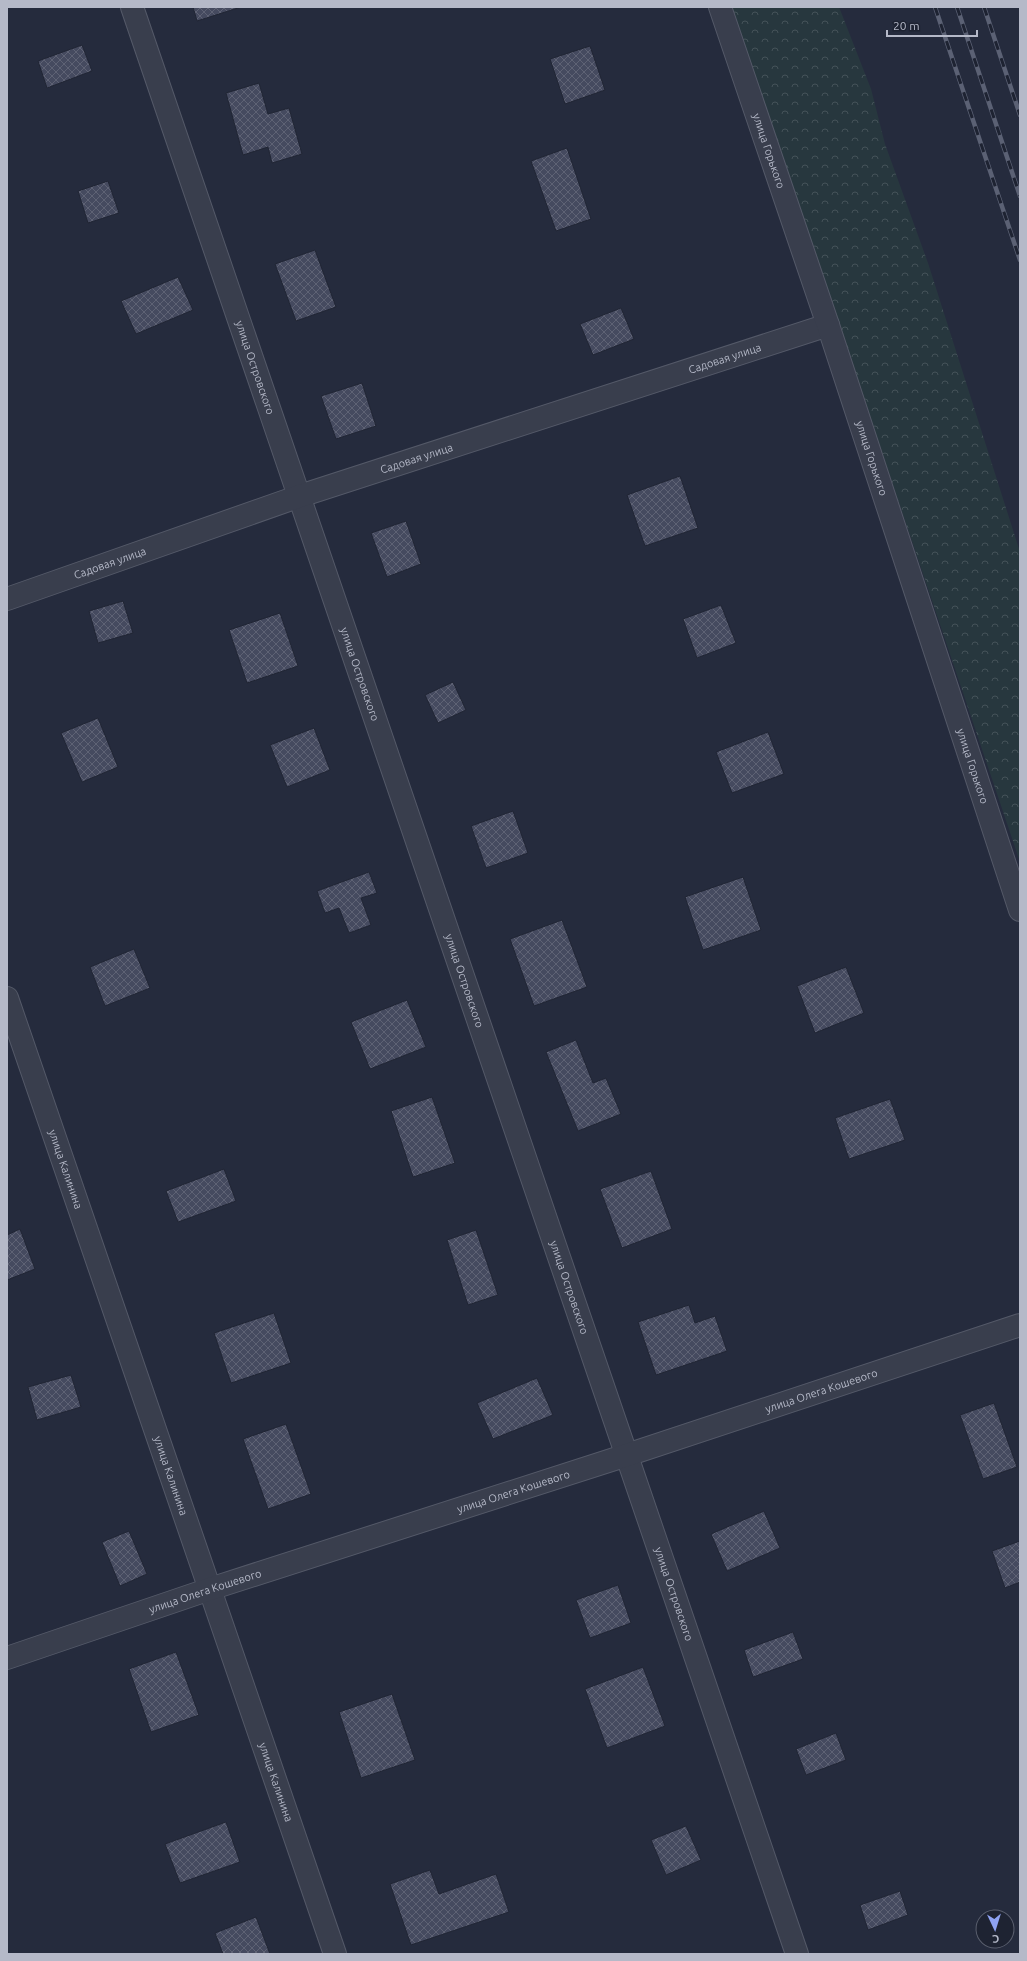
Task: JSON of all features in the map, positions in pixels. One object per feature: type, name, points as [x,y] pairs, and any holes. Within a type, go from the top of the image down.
[{"type":"street","name":"улица Островского","points":[[132,7],[797,1954]]},
{"type":"street","name":"улица Горького","points":[[720,7],[828,325],[1020,910]]},
{"type":"street","name":"Садовая улица","points":[[7,599],[300,496],[828,325]]},
{"type":"street","name":"улица Калинина","points":[[7,998],[335,1954]]},
{"type":"street","name":"улица Олега Кошевого","points":[[7,1658],[210,1589],[627,1455],[1020,1325]]},
{"type":"green space","points":[[732,7],[839,7],[871,89],[885,144],[928,263],[1020,552],[1020,862]]},
{"type":"building","points":[[193,7],[241,7],[197,21]]},
{"type":"building","points":[[82,45],[92,71],[47,88],[38,61]]},
{"type":"building","points":[[590,46],[605,90],[565,104],[550,59]]},
{"type":"building","points":[[259,83],[268,114],[289,108],[302,154],[272,163],[268,147],[243,155],[226,93]]},
{"type":"building","points":[[567,148],[591,219],[556,231],[531,161]]},
{"type":"building","points":[[108,181],[119,213],[88,223],[78,191]]},
{"type":"building","points":[[315,250],[336,307],[296,321],[275,264]]},
{"type":"building","points":[[178,277],[193,310],[136,334],[121,301]]},
{"type":"building","points":[[621,308],[634,339],[593,355],[580,324]]},
{"type":"building","points":[[362,383],[376,426],[336,439],[321,396]]},
{"type":"building","points":[[680,476],[698,528],[645,546],[627,495]]},
{"type":"building","points":[[406,521],[421,564],[387,577],[371,533]]},
{"type":"building","points":[[123,601],[133,633],[98,643],[89,611]]},
{"type":"building","points":[[721,605],[736,643],[697,658],[683,619]]},
{"type":"building","points":[[280,613],[298,666],[247,683],[229,630]]},
{"type":"building","points":[[453,682],[466,710],[438,723],[425,695]]},
{"type":"building","points":[[98,718],[118,767],[82,782],[61,733]]},
{"type":"building","points":[[314,728],[330,770],[287,787],[270,745]]},
{"type":"building","points":[[768,732],[784,774],[732,793],[716,752]]},
{"type":"building","points":[[513,811],[528,853],[486,868],[471,826]]},
{"type":"building","points":[[369,872],[377,893],[361,898],[371,925],[349,933],[339,908],[325,913],[317,891]]},
{"type":"building","points":[[743,877],[761,930],[703,950],[685,897]]},
{"type":"building","points":[[562,920],[587,987],[534,1006],[510,939]]},
{"type":"building","points":[[134,949],[150,988],[105,1006],[90,967]]},
{"type":"building","points":[[846,967],[864,1013],[815,1033],[797,986]]},
{"type":"building","points":[[407,1000],[426,1047],[370,1069],[351,1022]]},
{"type":"building","points":[[576,1040],[593,1083],[606,1078],[621,1114],[578,1131],[546,1052]]},
{"type":"building","points":[[432,1097],[455,1163],[413,1177],[391,1111]]},
{"type":"building","points":[[890,1099],[905,1140],[849,1159],[835,1118]]},
{"type":"building","points":[[224,1169],[236,1201],[178,1222],[166,1191]]},
{"type":"building","points":[[651,1171],[672,1229],[622,1248],[600,1189]]},
{"type":"building","points":[[20,1229],[35,1269],[7,1280],[7,1235]]},
{"type":"building","points":[[476,1230],[498,1295],[468,1305],[447,1240]]},
{"type":"building","points":[[689,1305],[695,1323],[715,1316],[727,1351],[656,1375],[638,1322]]},
{"type":"building","points":[[274,1313],[291,1363],[231,1383],[214,1333]]},
{"type":"building","points":[[71,1375],[81,1407],[37,1420],[28,1387]]},
{"type":"building","points":[[537,1378],[553,1415],[493,1439],[477,1403]]},
{"type":"building","points":[[994,1403],[1017,1467],[983,1479],[960,1415]]},
{"type":"building","points":[[286,1424],[311,1494],[268,1509],[243,1439]]},
{"type":"building","points":[[764,1511],[780,1548],[727,1571],[711,1534]]},
{"type":"building","points":[[129,1531],[147,1574],[120,1586],[102,1542]]},
{"type":"building","points":[[1020,1541],[1020,1582],[1005,1588],[992,1551]]},
{"type":"building","points":[[618,1585],[631,1623],[590,1638],[576,1600]]},
{"type":"building","points":[[793,1632],[803,1659],[753,1677],[744,1650]]},
{"type":"building","points":[[176,1652],[199,1715],[151,1732],[129,1669]]},
{"type":"building","points":[[643,1667],[665,1726],[607,1748],[585,1689]]},
{"type":"building","points":[[392,1694],[415,1760],[361,1778],[339,1712]]},
{"type":"building","points":[[836,1733],[846,1760],[806,1775],[796,1749]]},
{"type":"building","points":[[226,1822],[240,1862],[180,1883],[165,1844]]},
{"type":"building","points":[[686,1826],[701,1860],[666,1875],[651,1840]]},
{"type":"building","points":[[430,1870],[439,1894],[496,1874],[509,1912],[411,1945],[390,1884]]},
{"type":"building","points":[[900,1891],[908,1915],[868,1930],[860,1905]]},
{"type":"building","points":[[256,1917],[270,1954],[223,1954],[215,1933]]},
{"type":"railway","points":[[935,7],[1020,260]]},
{"type":"railway","points":[[957,7],[1020,196]]},
{"type":"railway","points":[[984,7],[1020,115]]}]
